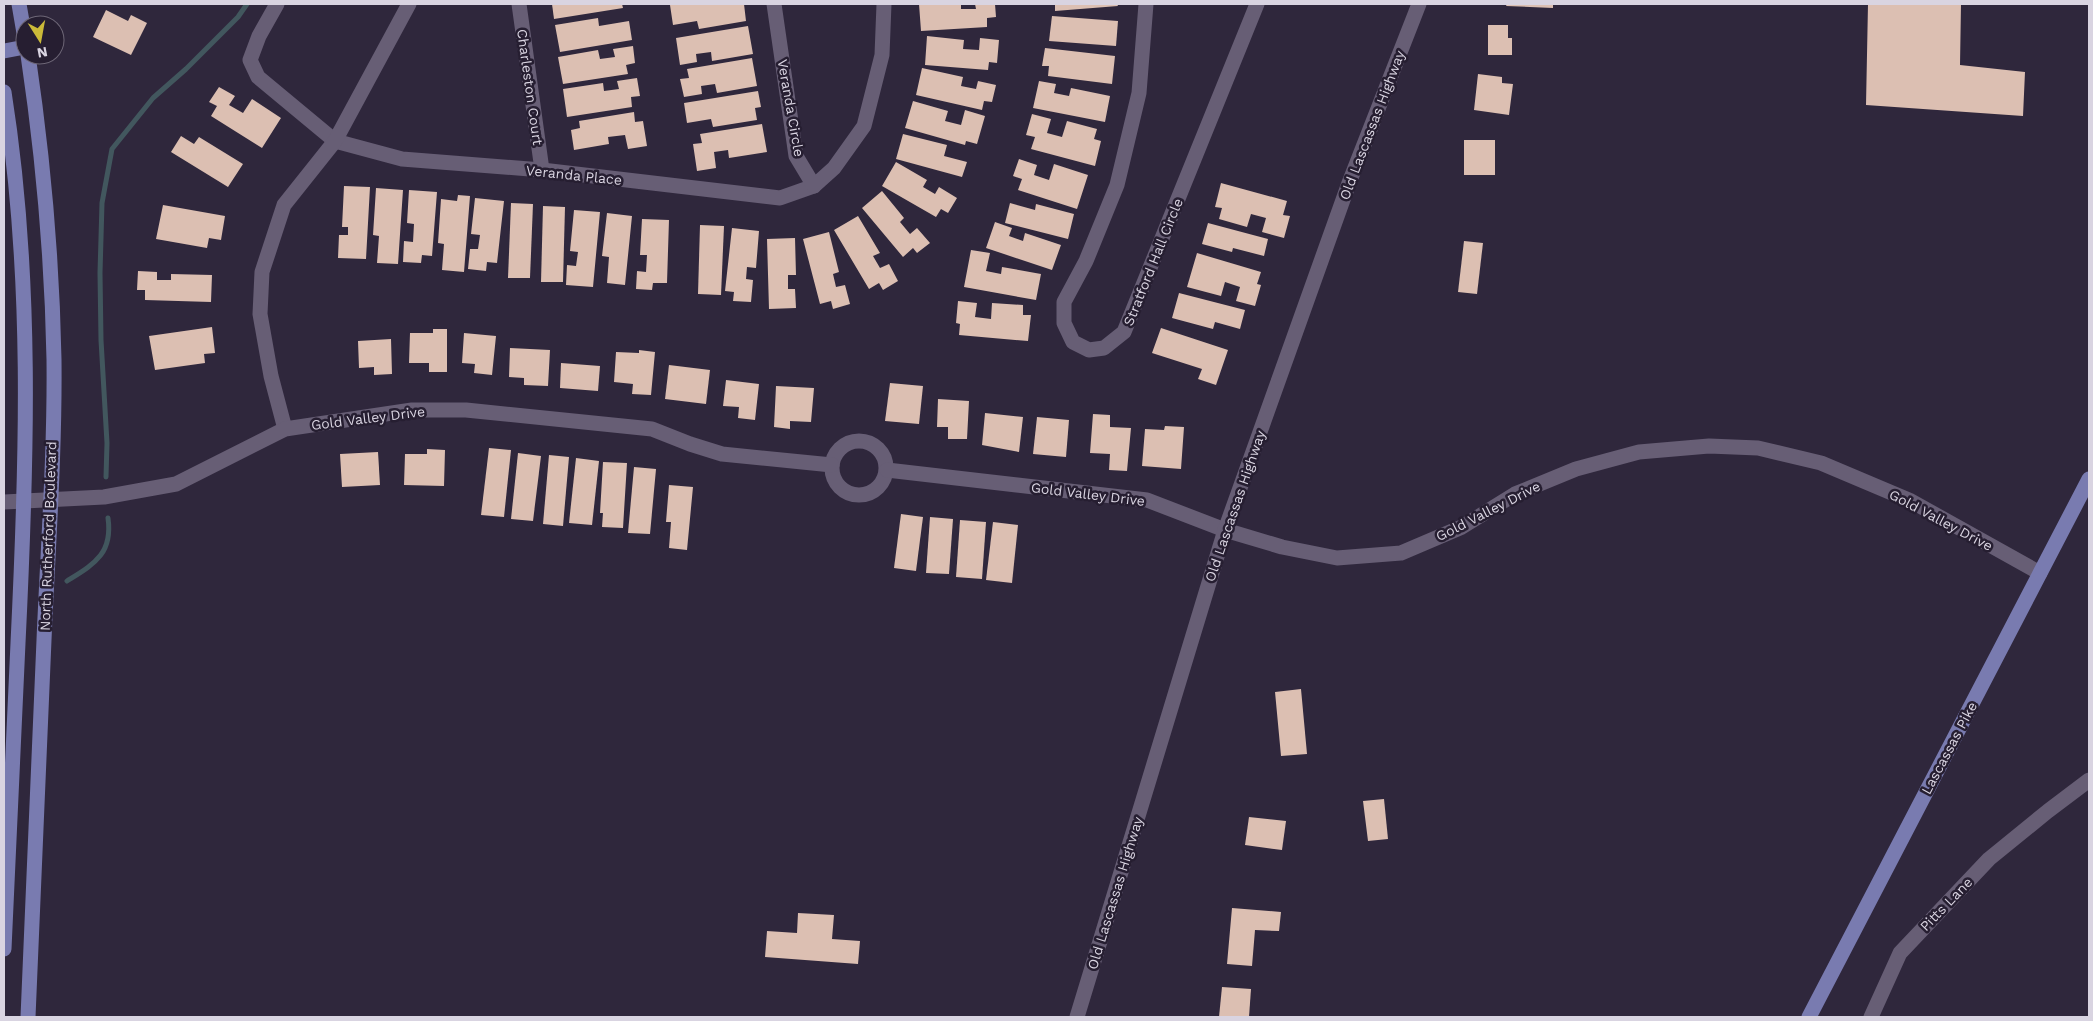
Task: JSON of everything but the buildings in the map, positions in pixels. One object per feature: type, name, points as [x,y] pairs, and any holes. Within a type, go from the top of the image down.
[{"type":"main road","name":"North Rutherford Boulevard","points":[[28,1017],[50,501],[54,361],[45,187],[29,65]]},
{"type":"main road","name":"North Rutherford Boulevard","points":[[4,92],[10,130],[19,230],[26,357],[25,500],[6,856],[4,949]]},
{"type":"main road","name":"Lascassas Pike","points":[[1809,1017],[2089,479]]},
{"type":"street","points":[[277,4],[259,36],[250,60],[258,77],[335,141]]},
{"type":"street","points":[[285,429],[271,376],[260,314],[262,272],[284,205],[335,141],[409,4]]},
{"type":"street","name":"Charleston Court","points":[[519,4],[542,170]]},
{"type":"street","name":"Veranda Circle","points":[[774,4],[796,156],[814,186]]},
{"type":"street","points":[[814,186],[834,168],[864,126],[882,55],[884,4]]},
{"type":"street","name":"Stratford Hall Circle","points":[[1146,4],[1138,93],[1117,185],[1086,261],[1064,302],[1064,323],[1073,342],[1089,350],[1104,348],[1124,332],[1257,4]]},
{"type":"street","name":"Old Lascassas Highway","points":[[1077,1017],[1225,530],[1347,188],[1419,4]]},
{"type":"street","name":"Veranda Place","points":[[335,141],[402,159],[542,170],[780,198],[814,186]]},
{"type":"street","name":"Gold Valley Drive","points":[[4,502],[104,498],[176,484],[285,429],[412,410],[466,410],[652,429],[722,454],[832,465]]},
{"type":"street","points":[[864,441],[873,444],[880,451],[885,459],[887,470],[880,486],[873,492],[856,496],[841,489],[835,481],[832,465],[833,459],[845,444],[864,441]]},
{"type":"street","name":"Gold Valley Drive","points":[[887,470],[1147,500],[1225,530],[1282,548],[1337,558],[1401,553],[1462,527],[1515,494],[1576,469],[1639,452],[1709,446],[1758,448],[1821,463],[1911,501],[2040,573]]},
{"type":"street","name":"Pitts Lane","points":[[1871,1017],[1900,953],[1989,859],[2089,780]]},
{"type":"waterway","points":[[106,477],[107,443],[101,340],[100,273],[102,203],[112,149],[153,98],[186,69],[238,17],[247,4]]},
{"type":"waterway","points":[[67,581],[100,557],[108,541],[108,518]]}]
